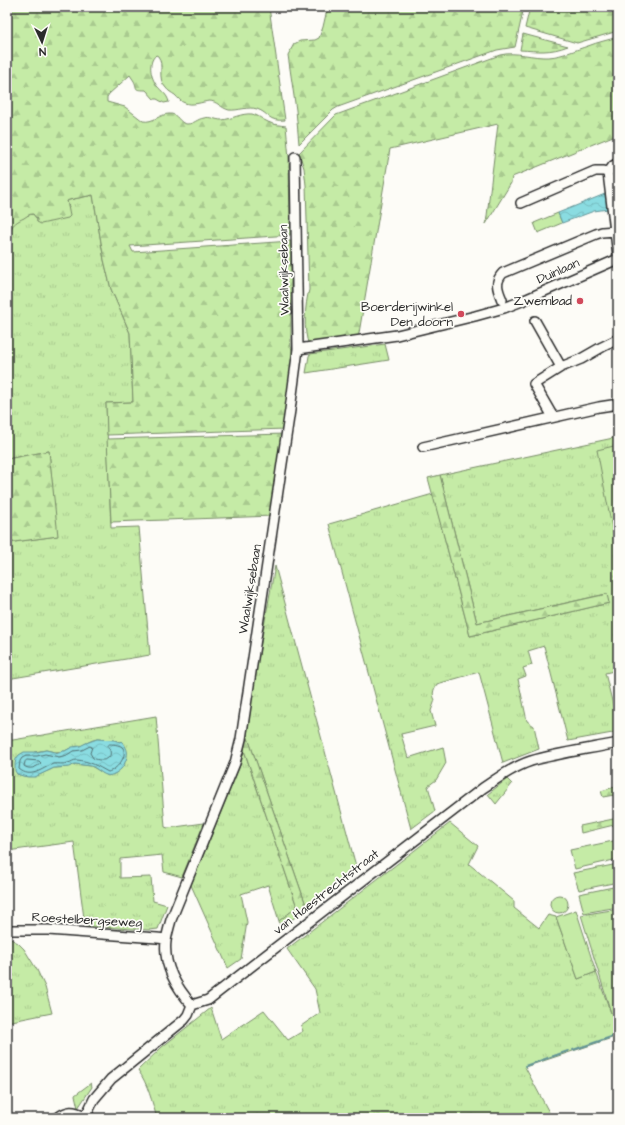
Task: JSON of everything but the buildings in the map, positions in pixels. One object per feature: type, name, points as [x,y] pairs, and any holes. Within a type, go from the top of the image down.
[{"type":"street","name":"Waalwijksebaan","points":[[192,1005],[181,992],[173,978],[167,961],[166,939],[172,920],[239,750],[298,350],[295,157]]},
{"type":"street","points":[[618,164],[613,166],[608,173],[616,224],[618,256]]},
{"type":"street","points":[[521,204],[595,171],[604,171],[608,173]]},
{"type":"street","points":[[502,300],[497,288],[497,283],[498,279],[503,273],[602,232],[616,224]]},
{"type":"street","name":"Duinlaan","points":[[298,350],[397,335],[504,308],[618,259]]},
{"type":"street","points":[[535,321],[561,367]]},
{"type":"street","points":[[553,417],[534,384],[561,367],[581,359],[618,339]]},
{"type":"street","points":[[423,446],[612,405]]},
{"type":"street","name":"van Haestrechtstraat","points":[[192,1005],[204,1002],[214,996],[470,797],[512,769],[546,757],[618,743]]},
{"type":"street","name":"Roestelbergseweg","points":[[7,930],[56,930],[166,939]]},
{"type":"street","points":[[57,1118],[66,1112],[74,1111],[85,1117],[94,1100],[110,1080],[184,1020],[192,1005]]},
{"type":"green space","points":[[7,7],[269,7],[285,120],[275,120],[254,108],[229,110],[212,101],[188,104],[180,100],[163,84],[161,76],[161,63],[156,55],[153,58],[151,66],[152,75],[155,83],[166,95],[169,102],[164,103],[154,99],[146,90],[139,90],[130,75],[109,94],[107,97],[107,102],[125,107],[143,121],[150,121],[166,114],[172,114],[184,124],[187,124],[199,119],[210,118],[222,120],[244,114],[252,114],[270,123],[286,126],[289,158],[290,235],[130,246],[133,252],[291,241],[291,346],[293,356],[286,429],[107,435],[106,403],[133,402],[130,333],[111,289],[104,260],[93,195],[67,201],[70,216],[68,218],[41,224],[37,222],[37,219],[33,214],[28,215],[13,225],[7,244]]},
{"type":"green space","points":[[329,7],[524,7],[515,47],[497,50],[338,107],[333,110],[299,144],[288,55],[294,44],[300,41],[315,40],[319,38]]},
{"type":"green space","points":[[530,7],[618,7],[618,31],[577,43],[525,28]]},
{"type":"green space","points":[[523,34],[568,46],[550,51],[520,50]]},
{"type":"green space","points":[[618,37],[618,134],[512,177],[511,183],[486,224],[498,124],[390,149],[358,339],[309,345],[305,326],[306,303],[309,290],[306,185],[304,168],[299,153],[336,115],[500,55],[512,54],[549,57],[564,54]]},
{"type":"green space","points":[[93,195],[104,260],[111,289],[130,333],[133,402],[106,403],[111,528],[139,527],[150,655],[7,679],[7,543],[57,536],[49,451],[7,459],[7,288],[10,287],[7,275],[7,256],[9,233],[14,223],[28,215],[33,214],[37,219],[37,222],[69,207],[67,201],[69,200]]},
{"type":"green space","points":[[558,213],[562,223],[538,233],[534,223]]},
{"type":"green space","points":[[385,344],[389,360],[306,373],[310,354]]},
{"type":"green space","points":[[285,434],[273,516],[111,522],[107,439]]},
{"type":"green space","points":[[618,437],[618,670],[605,673],[618,725],[618,732],[568,741],[544,646],[528,651],[532,665],[523,668],[526,676],[518,679],[527,721],[534,726],[539,749],[503,763],[479,672],[437,684],[433,692],[435,700],[431,711],[435,726],[401,734],[408,758],[443,747],[446,763],[436,780],[428,786],[435,811],[411,829],[329,524],[433,494],[470,636],[609,603],[606,594],[477,623],[440,475]]},
{"type":"green space","points":[[618,445],[618,559],[597,450]]},
{"type":"green space","points":[[49,451],[58,536],[7,543],[7,459]]},
{"type":"green space","points":[[440,475],[477,623],[607,594],[609,603],[470,636],[428,478]]},
{"type":"green space","points":[[275,566],[357,870],[307,908],[247,735],[255,675]]},
{"type":"green space","points":[[156,716],[165,827],[168,828],[204,823],[182,877],[164,872],[162,855],[120,859],[120,878],[151,877],[153,901],[167,905],[158,929],[149,930],[85,926],[74,842],[7,851],[7,741]],"holes":[[[95,739],[114,740],[120,742],[126,759],[121,769],[108,776],[91,766],[75,764],[68,767],[53,768],[34,776],[17,774],[34,752],[46,750],[55,752],[65,751],[81,746]]]},
{"type":"green space","points":[[247,735],[307,908],[281,928],[279,921],[297,907],[244,750]]},
{"type":"green space","points":[[244,750],[297,907],[279,921],[268,885],[241,894],[247,922],[241,959],[228,968],[191,885],[241,763]]},
{"type":"green space","points":[[507,779],[512,784],[496,804],[488,794]]},
{"type":"green space","points":[[618,786],[618,815],[614,795],[603,797],[601,791]]},
{"type":"green space","points":[[618,818],[618,824],[581,833],[580,826]]},
{"type":"green space","points":[[450,823],[478,846],[469,864],[514,901],[514,908],[539,928],[548,915],[556,917],[578,979],[596,972],[611,1013],[581,915],[618,909],[618,1036],[525,1067],[552,1118],[157,1118],[147,1087],[138,1070],[162,1047],[211,1008],[221,1039],[264,1010],[288,1040],[303,1031],[301,1026],[320,1013],[315,989],[287,949]]},
{"type":"green space","points":[[618,840],[618,859],[575,869],[570,850]]},
{"type":"green space","points":[[618,864],[618,882],[579,890],[573,873]]},
{"type":"green space","points":[[618,886],[618,907],[584,913],[579,894]]},
{"type":"green space","points":[[559,895],[565,898],[568,904],[565,910],[559,913],[553,910],[550,904],[553,898]]},
{"type":"green space","points":[[576,910],[596,972],[578,979],[556,917]]},
{"type":"green space","points":[[7,938],[18,943],[24,949],[37,970],[45,987],[52,1013],[7,1022]]},
{"type":"green space","points":[[91,1083],[92,1087],[78,1108],[75,1095]]},
{"type":"water","points":[[605,194],[608,209],[594,211],[562,223],[558,213]]},
{"type":"water","points":[[97,739],[121,741],[125,745],[127,752],[126,760],[122,768],[112,775],[103,774],[91,766],[75,764],[70,767],[54,768],[35,777],[23,776],[17,774],[15,771],[16,759],[24,752],[46,750],[59,753]]},
{"type":"waterway","points":[[573,1050],[617,1035]]},
{"type":"waterway","points":[[525,1066],[568,1051]]},
{"type":"place","name":"Zwembad","points":[[580,301]]},
{"type":"place","name":"Boerderijwinkel Den doorn","points":[[461,314]]}]
